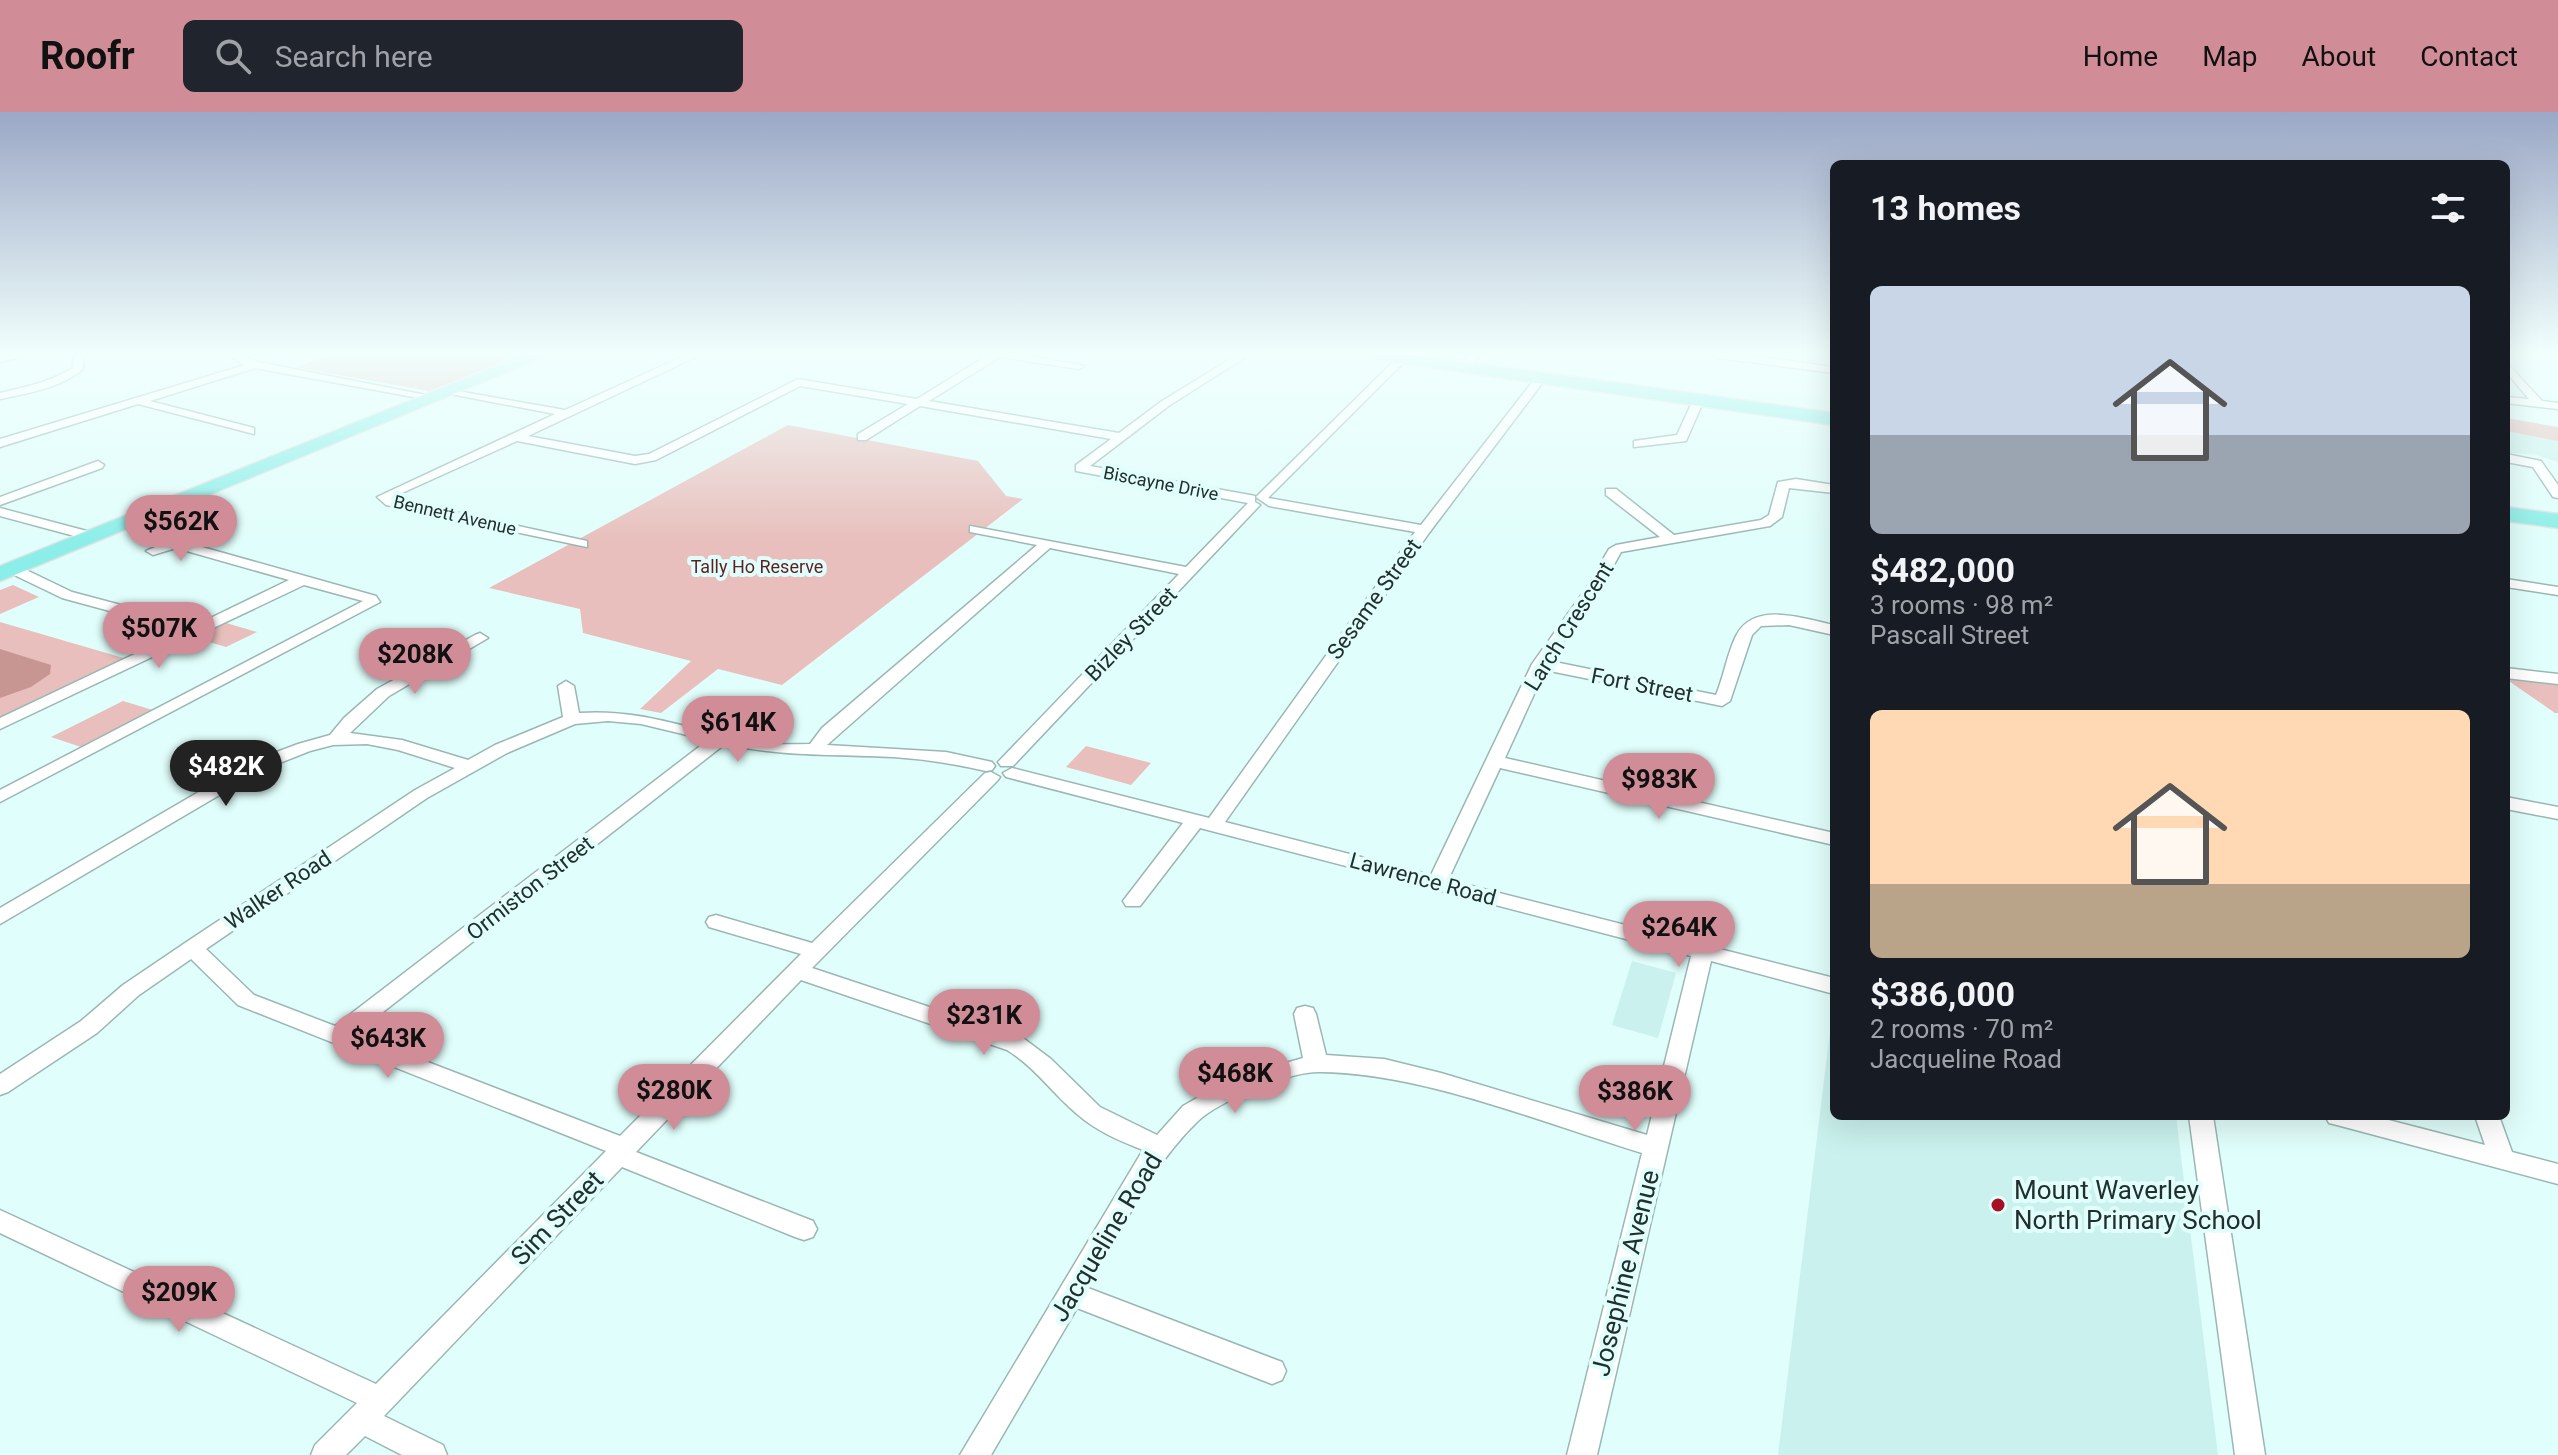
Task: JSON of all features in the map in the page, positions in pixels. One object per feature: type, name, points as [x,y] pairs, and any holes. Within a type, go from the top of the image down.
[{"type":"main road","points":[[7,572],[384,418]]},
{"type":"main road","points":[[2510,515],[2558,521]]},
{"type":"street","points":[[0,443],[79,418]]},
{"type":"street","points":[[200,418],[250,431]]},
{"type":"street","name":"Bennett Avenue","points":[[555,418],[383,497],[386,501],[582,544]]},
{"type":"street","points":[[516,437],[635,460],[652,457],[729,418]]},
{"type":"street","points":[[862,437],[893,418]]},
{"type":"street","points":[[1010,418],[1122,437]]},
{"type":"street","name":"Biscayne Drive","points":[[1147,418],[1080,468],[1258,501]]},
{"type":"street","name":"Bizley Street","points":[[999,769],[1343,418]]},
{"type":"street","name":"Sesame Street","points":[[1133,901],[1204,823],[1510,418]]},
{"type":"street","points":[[1638,444],[1682,438],[1691,418]]},
{"type":"street","points":[[2510,459],[2537,464],[2558,494]]},
{"type":"street","points":[[0,501],[98,465]]},
{"type":"street","name":"Larch Crescent","points":[[1437,883],[1540,664],[1594,588],[1616,549],[1765,523],[1775,517],[1783,485],[1796,483],[1830,488]]},
{"type":"street","points":[[1611,492],[1669,538]]},
{"type":"street","points":[[1258,501],[1424,530]]},
{"type":"street","points":[[0,512],[93,537]]},
{"type":"street","points":[[975,529],[1190,572]]},
{"type":"street","points":[[153,551],[192,535]]},
{"type":"street","points":[[814,750],[828,732],[1048,543]]},
{"type":"street","points":[[0,797],[373,602],[176,544]]},
{"type":"street","points":[[7,572],[67,595],[197,630]]},
{"type":"street","points":[[0,724],[302,580]]},
{"type":"street","points":[[2510,584],[2558,591]]},
{"type":"street","name":"Fort Street","points":[[1540,664],[1722,701],[1747,630],[1760,620],[1781,620],[1830,629]]},
{"type":"street","points":[[336,739],[356,711],[385,689],[480,638]]},
{"type":"street","points":[[2510,673],[2558,679]]},
{"type":"street","points":[[566,686],[572,719]]},
{"type":"street","name":"Lawrence Road","points":[[572,719],[608,716],[641,719],[765,748],[894,752],[946,757],[1830,985]]},
{"type":"street","name":"Walker Road","points":[[0,1086],[89,1027],[131,990],[421,794],[535,732],[572,719]]},
{"type":"street","points":[[0,917],[256,766],[301,748],[336,739],[376,740],[468,766]]},
{"type":"street","name":"Ormiston Street","points":[[338,1035],[720,739]]},
{"type":"street","points":[[1494,761],[1830,838]]},
{"type":"street","name":"Sim Street","points":[[326,1455],[816,951],[999,769]]},
{"type":"street","points":[[2510,804],[2558,813]]},
{"type":"street","points":[[716,922],[816,951]]},
{"type":"street","points":[[192,948],[246,1000],[338,1035],[804,1229]]},
{"type":"street","name":"Josephine Avenue","points":[[1582,1455],[1703,952]]},
{"type":"street","points":[[797,971],[1015,1044],[1037,1056],[1085,1107],[1118,1129],[1160,1147]]},
{"type":"street","points":[[1305,1014],[1316,1063]]},
{"type":"street","name":"Jacqueline Road","points":[[975,1455],[1160,1147],[1191,1113],[1238,1085],[1316,1063],[1366,1066],[1411,1073],[1656,1148]]},
{"type":"street","points":[[2202,1120],[2250,1455]]},
{"type":"street","points":[[2352,1120],[2558,1174]]},
{"type":"street","points":[[2488,1120],[2502,1159]]},
{"type":"street","points":[[0,1221],[370,1410],[432,1455]]},
{"type":"street","points":[[1072,1294],[1272,1371]]},
{"type":"shaded area","points":[[2510,432],[2558,440],[2558,462],[2533,454],[2510,453]]},
{"type":"shaded area","points":[[0,649],[51,665],[50,674],[31,687],[0,698]]},
{"type":"shaded area","points":[[1632,961],[1676,973],[1658,1038],[1612,1025]]},
{"type":"shaded area","name":"Mount Waverley North Primary School","points":[[1830,1031],[1830,1120],[2176,1120],[2218,1455],[1778,1455]]},
{"type":"green space","points":[[2510,419],[2558,427],[2558,441],[2510,432]]},
{"type":"green space","name":"Tally Ho Reserve","points":[[788,425],[978,461],[1006,496],[1023,499],[782,685],[718,669],[661,713],[640,709],[691,661],[583,633],[580,609],[489,588]]},
{"type":"green space","points":[[13,585],[39,597],[0,614],[0,590]]},
{"type":"green space","points":[[0,622],[127,659],[0,721]]},
{"type":"green space","points":[[223,622],[257,632],[226,647],[192,637]]},
{"type":"green space","points":[[2510,679],[2558,685],[2558,713]]},
{"type":"green space","points":[[123,701],[156,711],[84,748],[51,737]]},
{"type":"green space","points":[[1086,746],[1151,763],[1131,785],[1066,767]]},
{"type":"place","name":"Mount Waverley North Primary School","points":[[1998,1205]]}]
